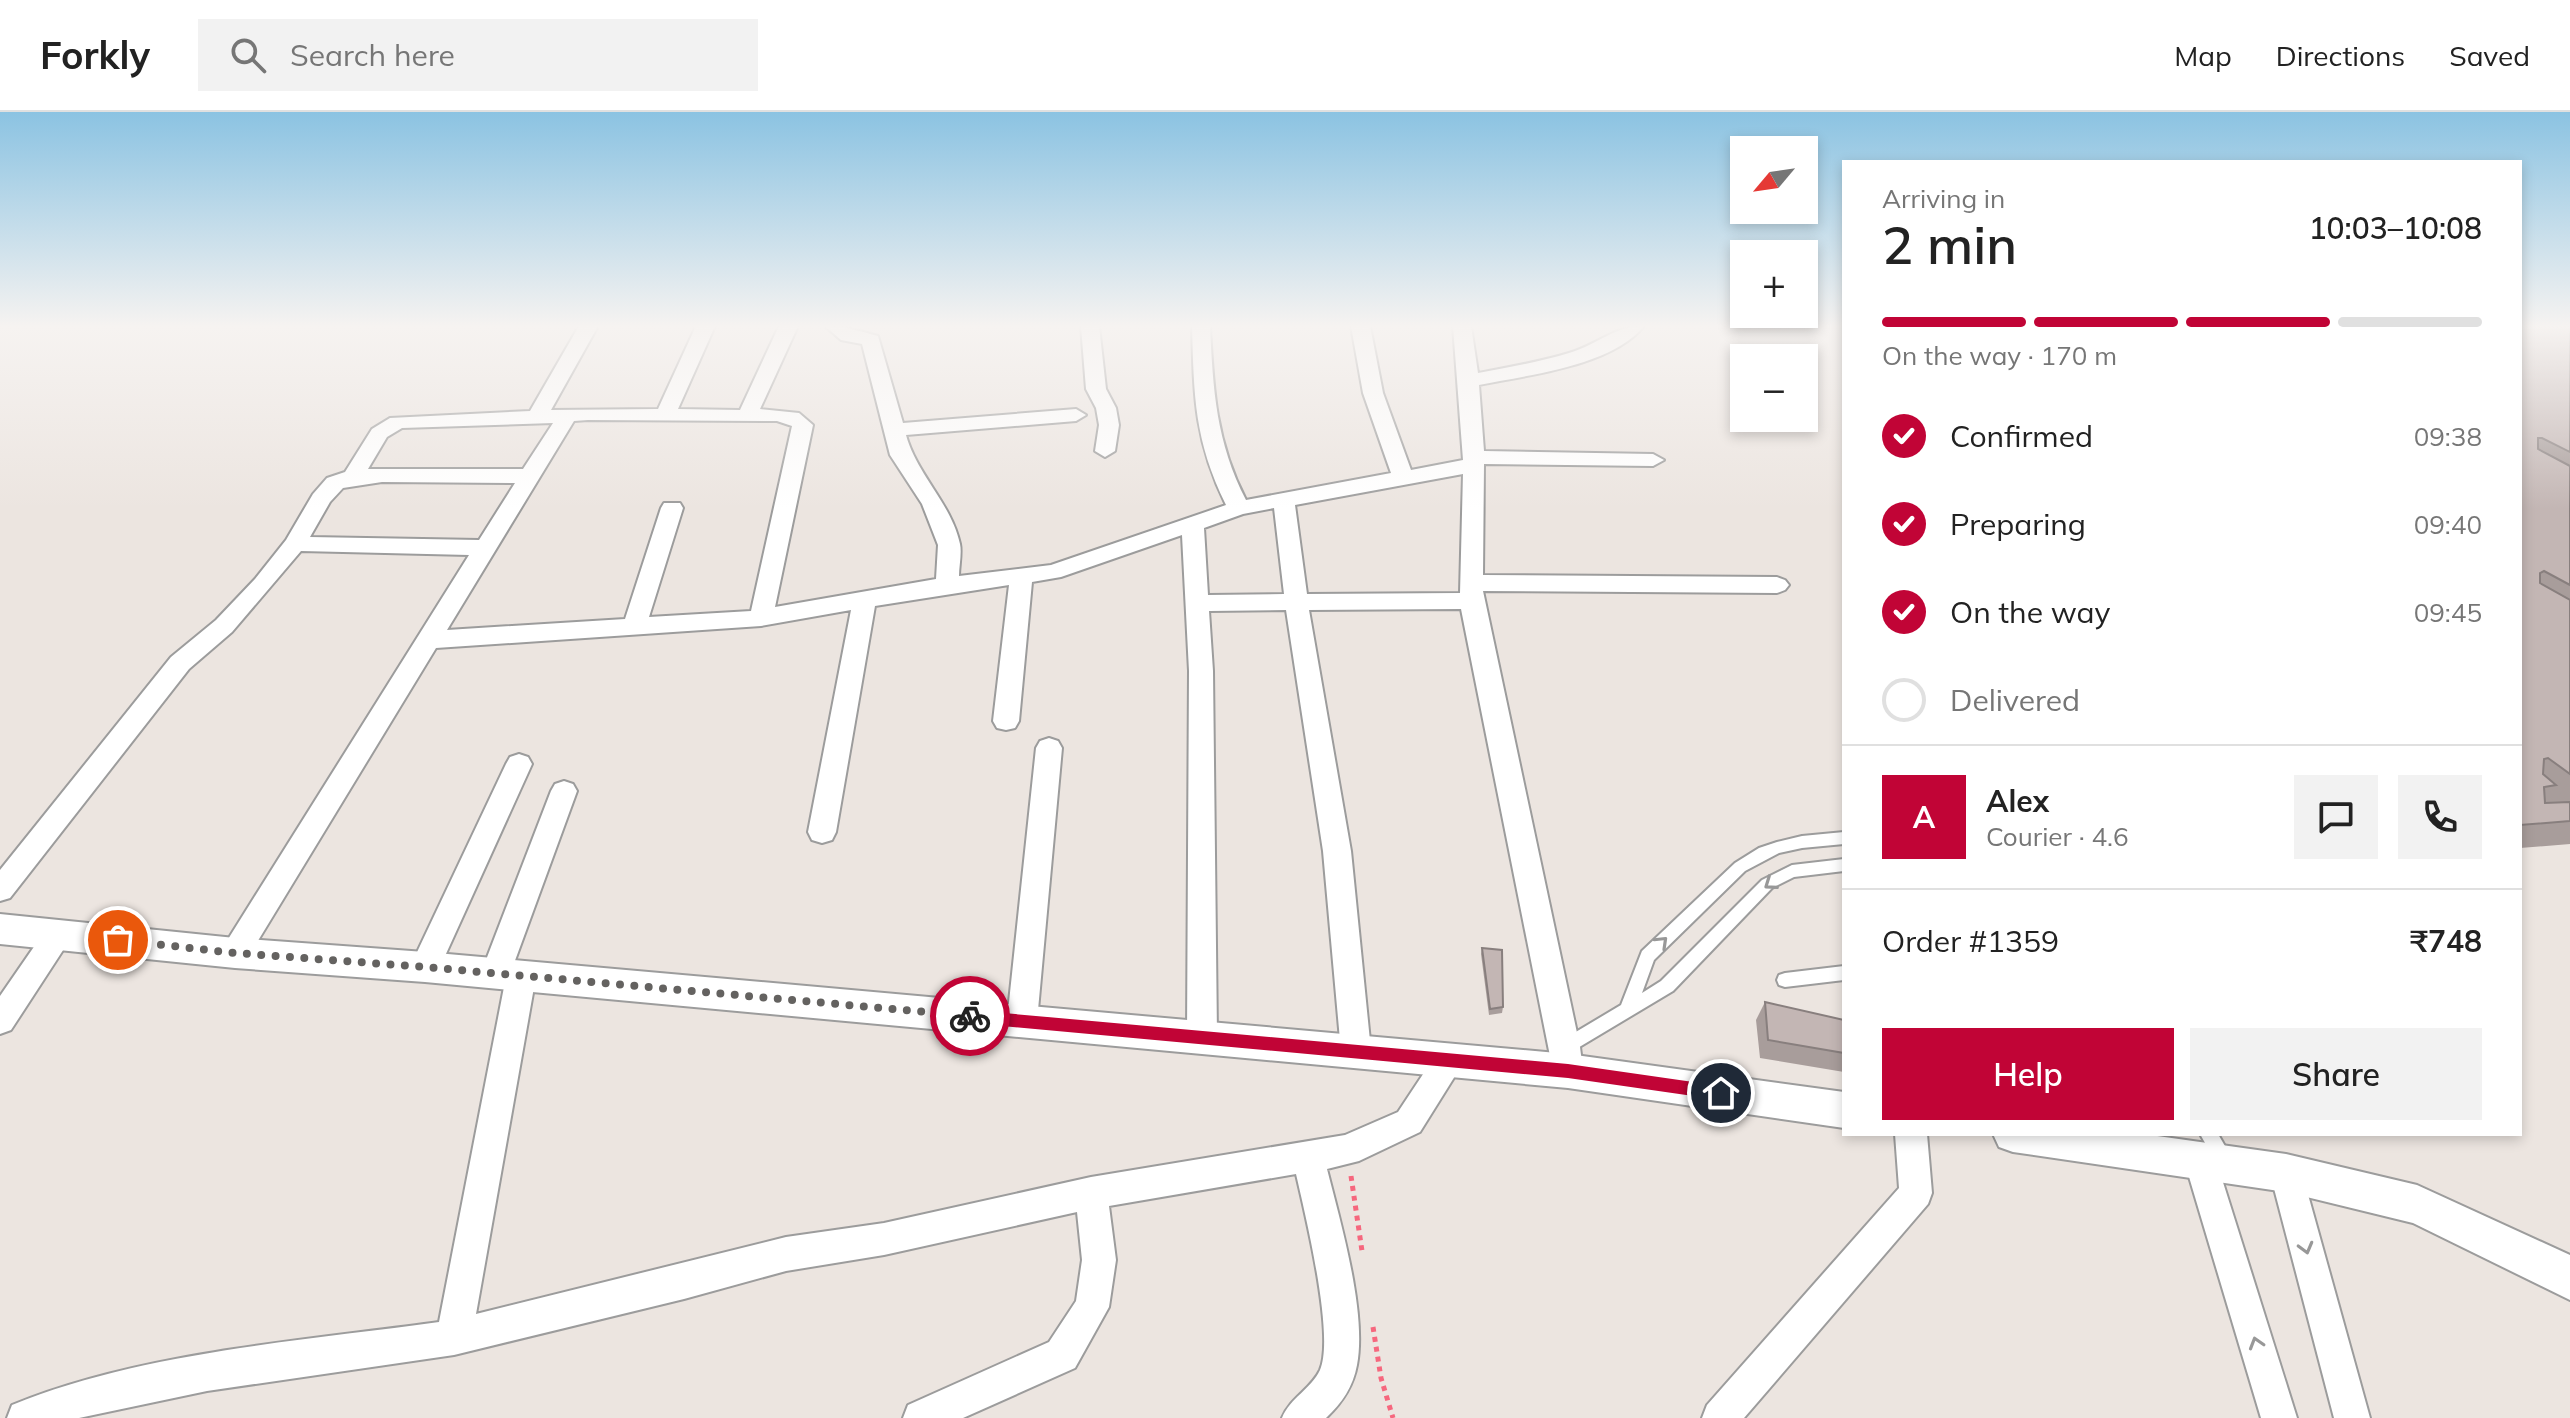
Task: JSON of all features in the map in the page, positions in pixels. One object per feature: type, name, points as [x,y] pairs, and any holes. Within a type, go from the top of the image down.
[{"type":"street","points":[[537,417],[554,387]]},
{"type":"street","points":[[666,414],[678,387]]},
{"type":"street","points":[[747,416],[761,387]]},
{"type":"street","points":[[887,387],[901,455],[933,504],[949,545],[947,585]]},
{"type":"street","points":[[1096,387],[1106,408],[1109,425],[1105,451]]},
{"type":"street","points":[[1203,387],[1204,408],[1220,471],[1239,508]]},
{"type":"street","points":[[1372,387],[1404,479]]},
{"type":"street","points":[[1469,387],[1474,461],[1471,592],[1566,1059]]},
{"type":"street","points":[[353,477],[379,433],[397,422],[666,414],[789,416],[801,420],[803,425],[761,618]]},
{"type":"street","points":[[895,430],[1076,415]]},
{"type":"street","points":[[235,953],[567,416]]},
{"type":"street","points":[[429,640],[761,618],[947,585],[1053,572],[1239,508],[1404,479],[1474,461],[1653,460]]},
{"type":"street","points":[[0,890],[180,663],[224,626],[295,544],[321,499],[335,483],[353,477],[529,476]]},
{"type":"street","points":[[1284,502],[1303,656],[1337,851],[1356,1051]]},
{"type":"street","points":[[634,628],[672,508]]},
{"type":"street","points":[[1193,524],[1201,671],[1202,1037]]},
{"type":"street","points":[[295,544],[486,548]]},
{"type":"street","points":[[1006,721],[1021,578]]},
{"type":"street","points":[[1197,603],[1298,603],[1471,592],[1777,585]]},
{"type":"street","points":[[822,832],[864,602]]},
{"type":"street","points":[[1022,1021],[1049,748]]},
{"type":"street","points":[[425,967],[519,764]]},
{"type":"street","points":[[454,1337],[508,974],[564,791]]},
{"type":"street","points":[[0,929],[235,953],[508,974],[1450,1060],[1566,1059],[1842,1110]]},
{"type":"street","points":[[0,1021],[59,933]]},
{"type":"street","points":[[25,1418],[91,1396],[178,1379],[454,1337],[684,1282],[786,1254],[884,1239],[1091,1193],[1348,1150],[1409,1122],[1450,1060]]},
{"type":"street","points":[[1720,1418],[1916,1193],[1911,1136]]},
{"type":"street","points":[[2034,1136],[2211,1153],[2417,1205],[2544,1263],[2570,1279]]},
{"type":"street","points":[[2211,1153],[2279,1418]]},
{"type":"street","points":[[1300,1418],[1336,1381],[1342,1342],[1325,1228],[1308,1156]]},
{"type":"street","points":[[2286,1173],[2352,1418]]},
{"type":"street","points":[[933,1416],[1062,1355],[1092,1307],[1099,1260],[1091,1193]]},
{"type":"lane","points":[[1627,1010],[1648,956],[1756,854],[1789,842],[1842,838]]},
{"type":"lane","points":[[1566,1059],[1627,1010],[1667,986],[1767,884],[1792,871],[1842,865]]},
{"type":"lane","points":[[1785,980],[1842,973]]},
{"type":"building","points":[[2522,387],[2570,387],[2570,452],[2542,438],[2538,438],[2538,449],[2570,466],[2570,585],[2544,571],[2540,573],[2540,583],[2570,600],[2570,774],[2548,758],[2544,759],[2543,774],[2556,785],[2544,787],[2545,803],[2570,802],[2570,821],[2522,825]]},
{"type":"building","points":[[1482,948],[1502,950],[1503,1007],[1490,1009]]},
{"type":"building","points":[[1765,1002],[1842,1020],[1842,1053],[1768,1040]]},
{"type":"way so far","points":[[118,940],[235,953],[970,1016]]},
{"type":"route","points":[[970,1016],[1568,1071],[1721,1093]]}]
